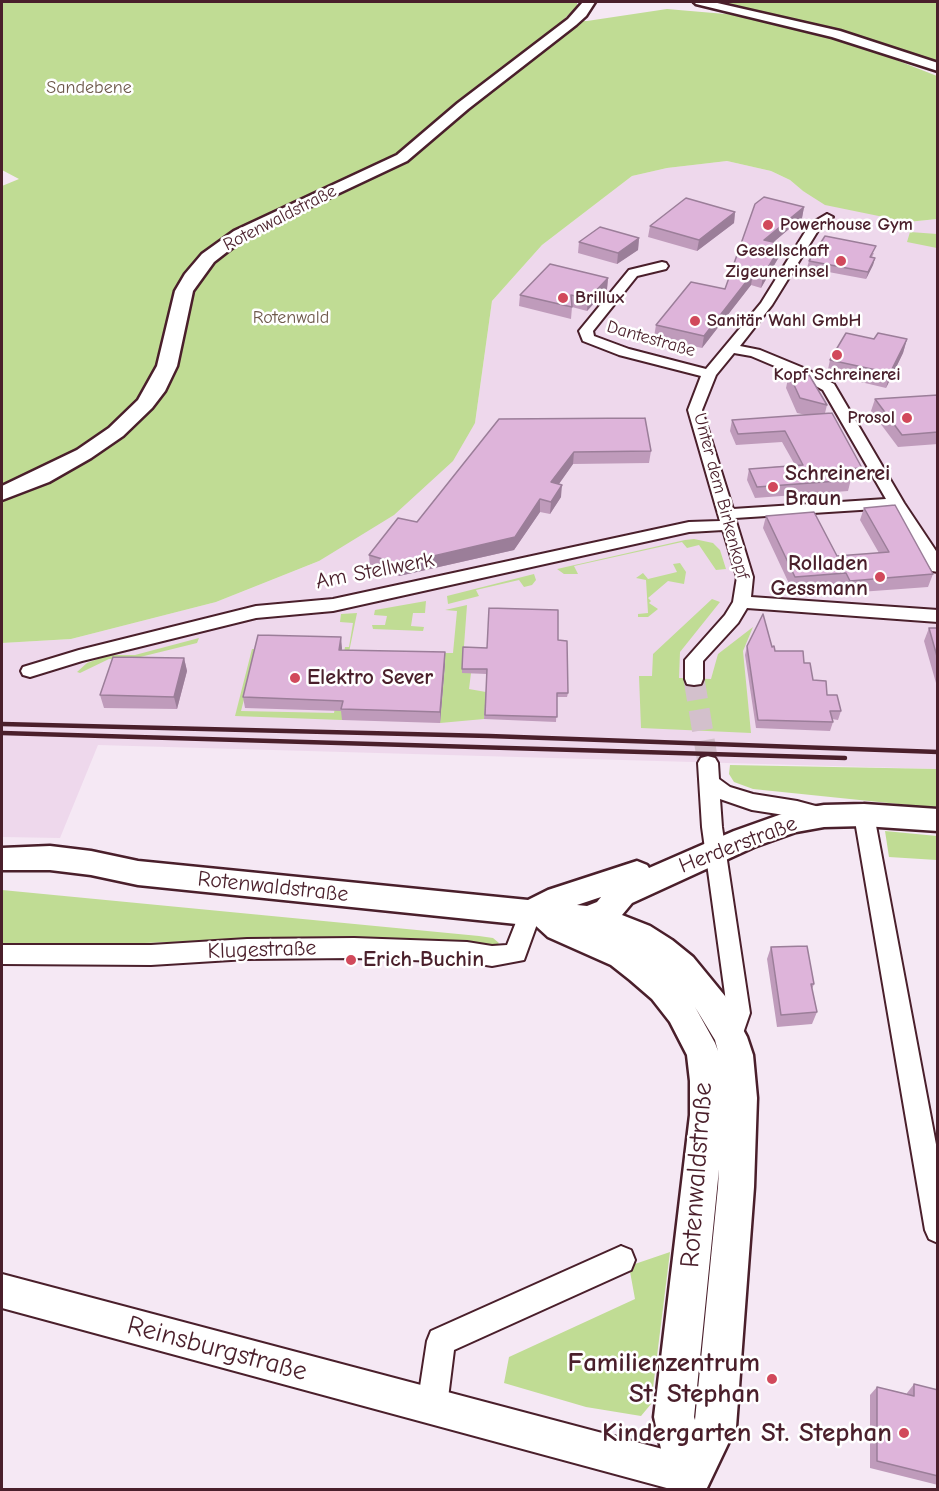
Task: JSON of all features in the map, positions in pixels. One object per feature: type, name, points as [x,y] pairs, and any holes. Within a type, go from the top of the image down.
[{"type":"main road","name":"Rotenwaldstraße","points":[[2,494],[41,477],[84,454],[116,432],[145,404],[155,391],[167,366],[184,291],[190,278],[208,258],[240,234],[402,158],[463,106],[572,22],[589,2]]},
{"type":"main road","points":[[700,2],[846,37],[938,68]]},
{"type":"main road","name":"Herderstraße","points":[[602,918],[621,894],[766,829],[793,821],[824,816],[864,815],[938,820]]},
{"type":"main road","name":"Rotenwaldstraße","points":[[2,859],[50,858],[91,863],[138,873],[537,915],[602,918],[639,935],[661,949],[681,967],[714,1006],[731,1037],[736,1055],[740,1098],[736,1187],[715,1427],[688,1482]]},
{"type":"main road","points":[[537,915],[559,899],[634,873],[653,869],[671,870]]},
{"type":"main road","name":"Rotenwaldstraße","points":[[537,915],[559,928],[622,956],[663,989],[681,1012],[703,1054],[707,1082],[706,1116],[674,1418],[688,1482]]},
{"type":"main road","points":[[602,918],[622,956]]},
{"type":"main road","points":[[698,1183],[710,1194],[721,1199],[728,1196],[736,1187]]},
{"type":"street","name":"Unter dem Birkenkopf","points":[[694,679],[694,660],[732,619],[742,602],[745,577],[695,410],[709,374],[766,305],[814,227],[827,217]]},
{"type":"street","name":"Dantestraße","points":[[662,266],[633,273],[586,331],[588,338],[624,352],[709,374]]},
{"type":"street","points":[[732,348],[774,361],[818,379],[829,387],[896,503],[938,567]]},
{"type":"street","name":"Am Stellwerk","points":[[30,671],[79,656],[256,612],[333,604],[689,527],[728,520],[896,503]]},
{"type":"street","name":"Unter dem Birkenkopf","points":[[742,602],[938,616]]},
{"type":"street","points":[[708,764],[716,852]]},
{"type":"street","points":[[711,784],[723,792],[752,802],[824,816]]},
{"type":"street","points":[[864,815],[938,1230]]},
{"type":"street","name":"Rotenwaldstraße","points":[[716,852],[737,993],[738,1012],[731,1037]]},
{"type":"street","name":"Klugestraße","points":[[2,955],[151,955],[247,949],[354,948],[467,952],[492,956],[516,953],[520,936],[537,915]]},
{"type":"street","points":[[432,1406],[441,1341],[621,1260]]},
{"type":"street","name":"Reinsburgstraße","points":[[2,1291],[432,1406],[688,1482]]},
{"type":"shaded area","points":[[727,161],[771,171],[790,180],[803,191],[908,222],[937,219],[937,769],[98,745],[60,838],[2,837],[2,643],[71,639],[216,602],[319,561],[475,423],[492,301],[542,245],[632,176],[667,168]]},
{"type":"green space","name":"Rotenwald","points":[[2,2],[577,2],[577,6],[562,21],[587,21],[667,9],[737,15],[853,43],[937,76],[937,219],[908,222],[825,205],[790,180],[771,171],[727,161],[667,168],[632,176],[542,245],[492,301],[475,423],[453,461],[394,515],[319,561],[216,602],[71,639],[2,643],[2,186],[19,179],[2,170]]},
{"type":"green space","points":[[714,2],[937,2],[937,64],[842,32]]},
{"type":"green space","points":[[910,232],[937,234],[937,248],[907,242]]},
{"type":"green space","points":[[694,539],[713,543],[720,550],[726,569],[716,570],[699,545],[687,548],[682,542],[574,566],[578,574],[564,574],[557,569],[685,540]]},
{"type":"green space","points":[[680,563],[686,572],[684,584],[668,581],[648,598],[651,601],[649,603],[658,609],[648,617],[638,617],[638,614],[648,613],[646,580],[636,578],[643,573],[648,579],[677,572],[673,564]]},
{"type":"green space","points":[[534,574],[536,580],[532,585],[524,587],[519,580],[476,590],[479,596],[448,604],[447,596]]},
{"type":"green space","points":[[712,599],[720,602],[680,652],[679,678],[711,679],[718,654],[753,627],[743,651],[751,733],[641,728],[639,676],[652,676],[653,654]]},
{"type":"green space","points":[[426,601],[425,613],[413,613],[411,626],[424,627],[423,631],[373,629],[372,625],[385,625],[387,616],[374,615],[375,610]]},
{"type":"green space","points":[[467,605],[462,673],[471,673],[469,689],[486,692],[484,719],[440,723],[445,664],[440,653],[453,653],[457,611],[445,610]]},
{"type":"green space","points":[[357,613],[348,657],[342,720],[235,716],[252,649],[257,649],[241,711],[334,713],[345,647],[349,647],[353,623],[340,622],[341,614]]},
{"type":"green space","points":[[199,638],[197,643],[136,658],[109,659],[80,673],[77,672],[87,663],[109,655],[135,655]]},
{"type":"green space","points":[[730,765],[937,769],[937,808],[753,789],[734,782],[729,774]]},
{"type":"green space","points":[[885,831],[937,836],[937,860],[889,857]]},
{"type":"green space","points":[[2,890],[479,936],[493,938],[499,943],[495,947],[473,944],[287,938],[2,948]]},
{"type":"green space","points":[[670,1252],[651,1404],[641,1416],[586,1407],[504,1383],[509,1357],[635,1299],[629,1266]]},
{"type":"building","points":[[764,197],[804,207],[764,240],[782,244],[763,276],[753,273],[704,336],[656,325],[691,282],[725,289],[755,204]]},
{"type":"building","points":[[686,198],[735,212],[699,240],[650,226]]},
{"type":"building","points":[[600,227],[639,238],[618,253],[579,242]]},
{"type":"building","name":"Gesellschaft Zigeunerinsel","points":[[825,236],[876,246],[870,257],[875,258],[868,272],[809,261]]},
{"type":"building","points":[[550,264],[608,278],[588,299],[571,295],[572,307],[520,295]]},
{"type":"building","points":[[846,333],[874,339],[878,333],[907,339],[890,373],[830,360]]},
{"type":"building","points":[[808,373],[827,405],[800,398],[789,374]]},
{"type":"building","points":[[938,395],[938,432],[902,435],[875,399]]},
{"type":"building","points":[[832,413],[862,468],[845,469],[851,480],[757,487],[749,469],[803,465],[785,431],[738,434],[732,420]]},
{"type":"building","points":[[645,418],[651,451],[574,452],[551,482],[562,485],[551,502],[540,499],[515,537],[399,564],[369,555],[398,518],[417,522],[499,419]]},
{"type":"building","points":[[895,505],[933,574],[850,581],[846,573],[795,577],[766,516],[814,512],[837,556],[889,552],[864,508]]},
{"type":"building","points":[[489,608],[558,610],[558,640],[567,641],[568,693],[557,693],[557,717],[485,715],[487,669],[462,669],[463,647],[487,648]]},
{"type":"building","points":[[763,614],[775,651],[803,651],[804,663],[810,663],[813,680],[826,681],[827,695],[837,695],[841,711],[830,711],[833,722],[758,720],[747,646]]},
{"type":"building","points":[[929,628],[938,628],[938,660]]},
{"type":"building","points":[[258,635],[341,637],[339,650],[445,652],[440,712],[341,709],[343,701],[243,697]]},
{"type":"building","points":[[113,657],[184,658],[174,697],[100,695]]},
{"type":"building","points":[[807,946],[817,1012],[781,1015],[771,947]]},
{"type":"building","name":"Kindergarten St. Stephan","points":[[914,1384],[938,1390],[938,1476],[877,1461],[877,1387],[914,1396]]},
{"type":"tunnel","points":[[694,679],[708,763]]},
{"type":"railway","points":[[2,724],[489,736],[938,752]]},
{"type":"railway","points":[[2,733],[845,758]]},
{"type":"place","name":"Powerhouse Gym","points":[[768,225]]},
{"type":"place","name":"Gesellschaft Zigeunerinsel","points":[[841,261]]},
{"type":"place","name":"Brillux","points":[[563,298]]},
{"type":"place","name":"Sanitär Wahl GmbH","points":[[695,321]]},
{"type":"place","name":"Kopf Schreinerei","points":[[837,355]]},
{"type":"place","name":"Prosol","points":[[907,418]]},
{"type":"place","name":"Schreinerei Braun","points":[[773,487]]},
{"type":"place","name":"Rolladen Gessmann","points":[[880,577]]},
{"type":"place","name":"Elektro Sever","points":[[295,678]]},
{"type":"place","name":"Erich Buchin","points":[[351,960]]},
{"type":"place","name":"Familienzentrum St. Stephan","points":[[772,1379]]},
{"type":"place","name":"Kindergarten St. Stephan","points":[[904,1433]]},
{"type":"park label","name":"Sandebene","points":[[89,88]]}]
